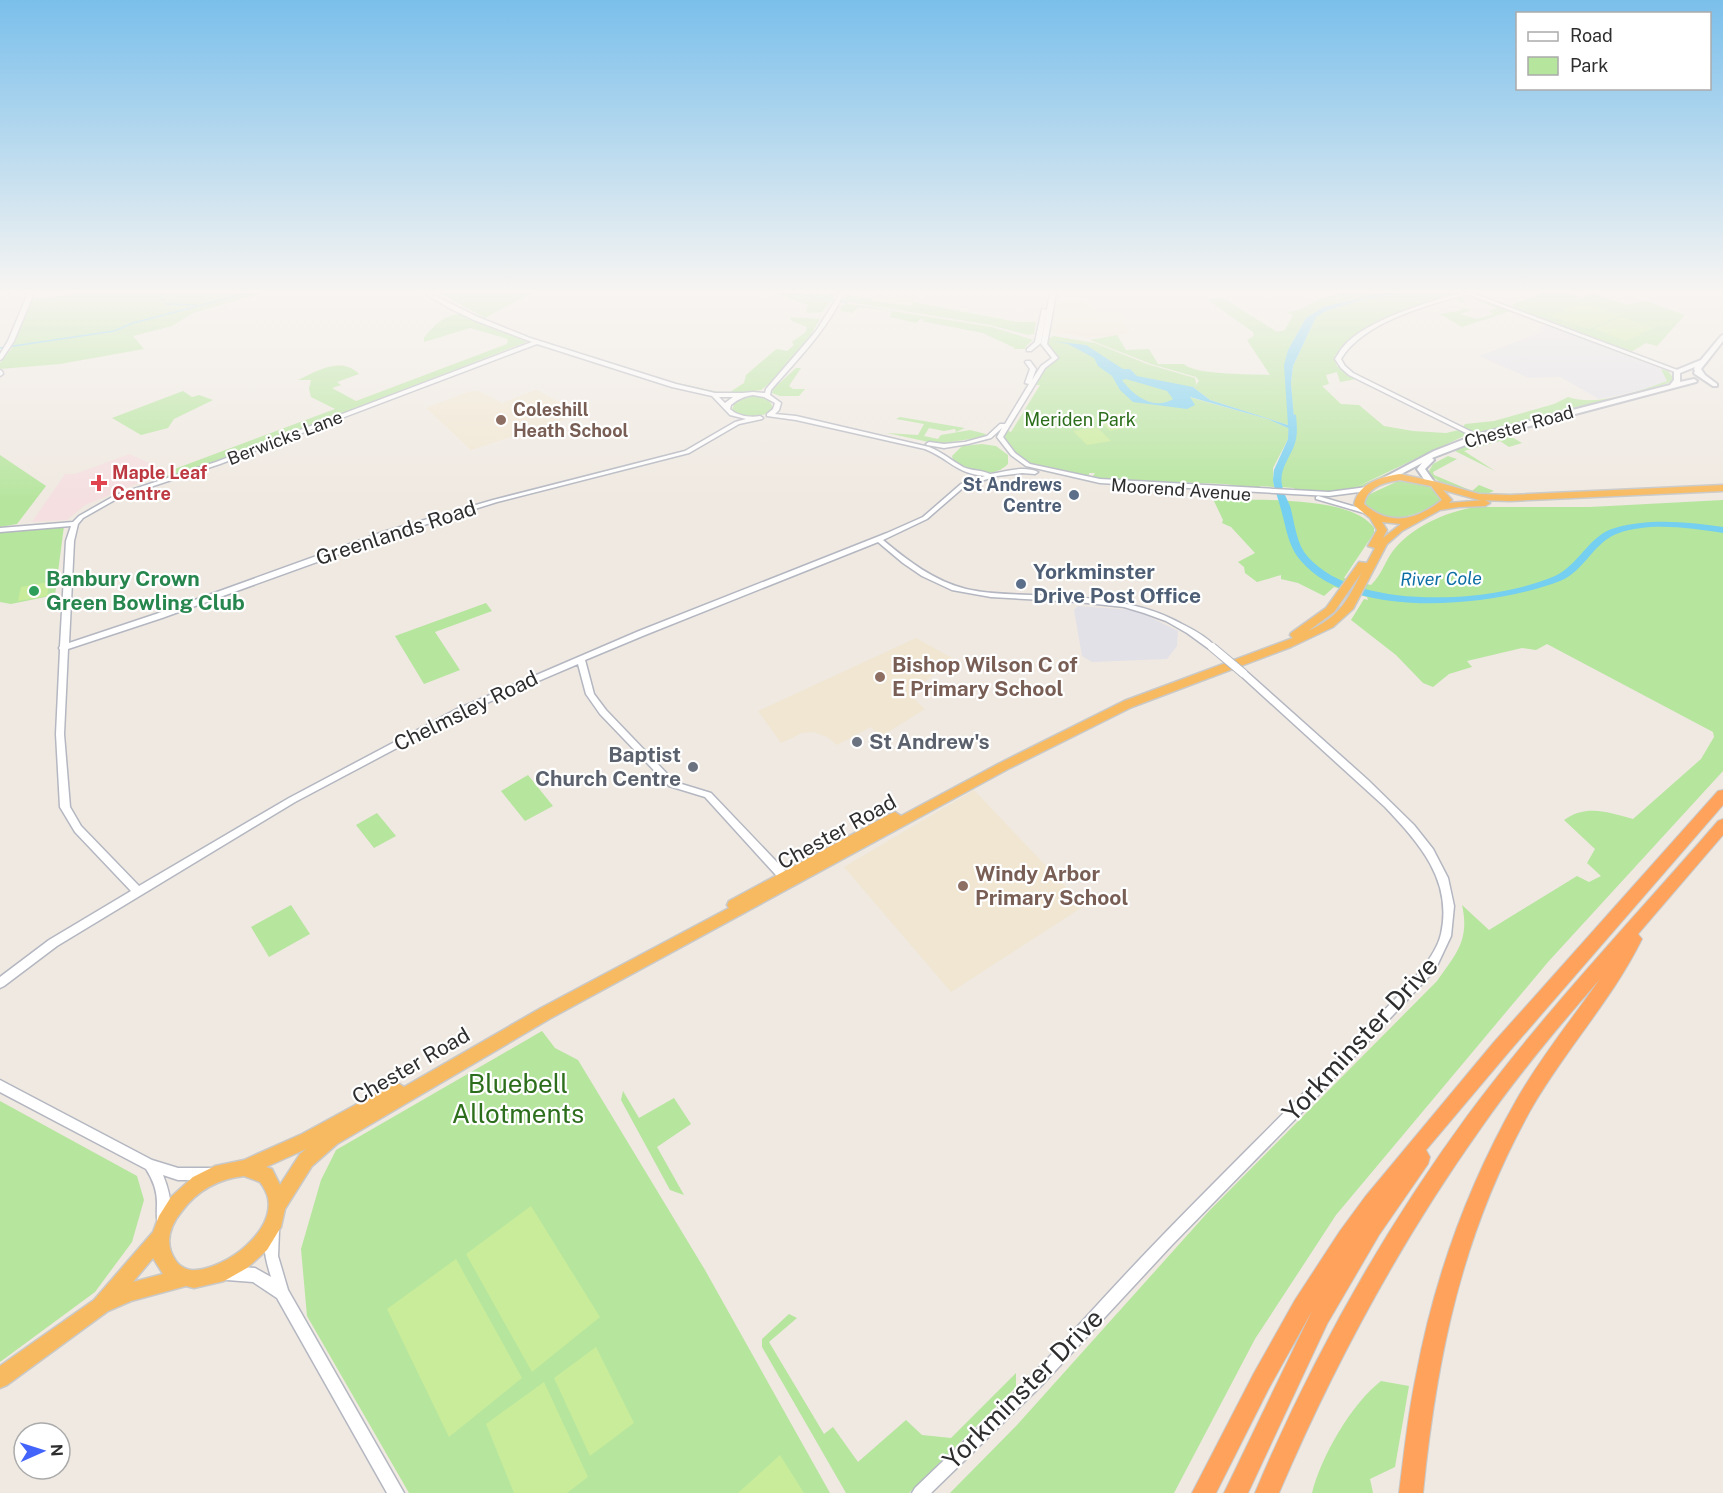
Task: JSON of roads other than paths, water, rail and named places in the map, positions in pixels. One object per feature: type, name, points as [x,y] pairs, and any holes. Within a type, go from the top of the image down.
[{"type":"highway","points":[[1421,518],[1395,522],[1369,513],[1359,501],[1367,489],[1387,478],[1409,477],[1479,497],[1510,498],[1723,488]]},
{"type":"highway","points":[[1432,484],[1447,500],[1437,508]]},
{"type":"highway","points":[[1437,508],[1459,504],[1584,501],[1723,493]]},
{"type":"highway","name":"Chester Road","points":[[244,1168],[308,1140],[783,876],[1100,717],[1146,696],[1309,635],[1339,617],[1383,542],[1399,529],[1437,508]]},
{"type":"highway","name":"Chester Road","points":[[1360,578],[1382,530],[1369,513]]},
{"type":"highway","points":[[1204,1493],[1266,1369],[1319,1280],[1371,1204],[1472,1083],[1723,795]]},
{"type":"highway","points":[[1267,1493],[1291,1437],[1341,1338],[1387,1254],[1444,1164],[1500,1089],[1723,825]]},
{"type":"highway","name":"Chester Road","points":[[277,1205],[306,1160],[331,1138],[783,876]]},
{"type":"highway","points":[[1411,1493],[1429,1362],[1464,1233],[1484,1184],[1544,1073],[1623,960],[1647,917]]},
{"type":"highway","points":[[1236,1493],[1320,1317],[1372,1228],[1472,1083]]},
{"type":"highway","points":[[0,1378],[100,1306],[129,1292],[184,1278],[203,1279],[223,1273],[253,1252],[273,1223],[277,1205],[273,1183],[256,1170],[244,1168],[215,1174],[183,1196],[161,1232],[100,1306]]},
{"type":"highway","points":[[161,1232],[159,1251],[164,1263],[172,1273],[184,1278]]},
{"type":"main road","points":[[1672,385],[1679,372],[1700,363]]},
{"type":"main road","points":[[1699,379],[1697,369],[1701,363]]},
{"type":"main road","points":[[1679,372],[1719,387]]},
{"type":"main road","name":"Chester Road","points":[[1387,478],[1437,453],[1478,437],[1566,412],[1653,393],[1672,385],[1699,379]]},
{"type":"main road","name":"Chester Road","points":[[1432,484],[1421,469],[1437,453]]},
{"type":"street","name":"Berwicks Lane","points":[[75,524],[89,510],[118,496],[218,463],[481,363]]},
{"type":"street","points":[[604,363],[714,396],[750,394],[767,396],[776,400],[778,407],[791,413],[937,446],[992,435],[1005,421],[1030,377],[1033,369],[1028,363]]},
{"type":"street","points":[[767,396],[774,383],[792,363]]},
{"type":"street","points":[[770,415],[796,418],[936,450],[968,472],[996,474],[1013,462],[1001,434],[1016,414],[1037,375],[1048,363]]},
{"type":"street","points":[[1340,363],[1342,367],[1352,374],[1478,437]]},
{"type":"street","points":[[1654,363],[1679,372]]},
{"type":"street","points":[[750,394],[774,383]]},
{"type":"street","points":[[729,427],[731,422],[727,410],[732,400],[742,395]]},
{"type":"street","points":[[714,396],[727,410],[741,417],[760,418]]},
{"type":"street","points":[[770,415],[778,407]]},
{"type":"street","name":"Greenlands Road","points":[[63,648],[393,532],[525,493],[687,452],[729,427],[770,415]]},
{"type":"street","points":[[956,490],[960,482],[949,461],[951,450],[965,442]]},
{"type":"street","name":"Moorend Avenue","points":[[965,442],[985,442],[1010,452],[1035,467],[1100,481],[1262,493]]},
{"type":"street","name":"Moorend Avenue","points":[[996,474],[1028,471],[1100,485],[1262,493],[1348,494],[1367,489]]},
{"type":"street","name":"Chelmsley Road","points":[[0,982],[53,943],[292,800],[458,712],[581,659],[879,540],[925,518],[956,490],[970,481],[996,474]]},
{"type":"street","name":"Moorend Avenue","points":[[1296,494],[1331,501],[1369,513]]},
{"type":"street","points":[[0,530],[75,524],[70,541],[63,648],[60,734],[65,807],[78,829],[138,891]]},
{"type":"street","name":"Yorkminster Drive","points":[[879,540],[923,574],[956,588],[1001,596],[1095,599],[1132,605],[1173,621],[1212,647],[1376,793],[1419,837],[1438,866],[1448,894],[1448,929],[1442,948],[1431,967],[1323,1082],[1166,1241],[1036,1380],[920,1493]]},
{"type":"street","points":[[581,659],[590,694],[603,712],[672,784],[708,795],[783,876]]},
{"type":"street","points":[[0,1086],[150,1165],[178,1174],[215,1174]]},
{"type":"street","points":[[150,1165],[160,1178],[163,1189],[161,1232]]},
{"type":"street","points":[[273,1223],[271,1256],[282,1293],[396,1493]]},
{"type":"street","points":[[223,1273],[255,1275],[282,1293]]},
{"type":"water","points":[[1096,363],[1113,363],[1123,369],[1130,369],[1137,376],[1193,387],[1210,400],[1288,425],[1285,363],[1295,363],[1291,383],[1295,431],[1268,419],[1190,397],[1195,405],[1187,409],[1133,402],[1120,390],[1112,376]],"holes":[[[1126,379],[1167,391],[1173,399],[1158,403],[1144,400],[1122,380]]]},
{"type":"waterway","name":"River Cole","points":[[1292,415],[1292,439],[1278,470],[1277,480],[1294,541],[1305,560],[1328,579],[1357,591],[1390,598],[1426,600],[1462,599],[1497,594],[1529,587],[1566,574],[1581,562],[1600,540],[1615,531],[1655,525],[1683,525],[1723,530]]},
{"type":"place","name":"Coleshill Heath School","points":[[501,420]]},
{"type":"place","name":"Maple Leaf Centre","points":[[99,483]]},
{"type":"place","name":"St Andrews Centre","points":[[1074,495]]},
{"type":"place","name":"Yorkminster Drive Post Office","points":[[1021,584]]},
{"type":"place","name":"Banbury Crown Green Bowling Club","points":[[34,591]]},
{"type":"place","name":"Bishop Wilson C of E Primary School","points":[[880,677]]},
{"type":"place","name":"St Andrew's","points":[[857,742]]},
{"type":"place","name":"Baptist Church Centre","points":[[693,767]]},
{"type":"place","name":"Windy Arbor Primary School","points":[[963,886]]},
{"type":"park label","name":"Meriden Park","points":[[1080,420]]},
{"type":"park label","name":"Bluebell Allotments","points":[[518,1099]]}]
